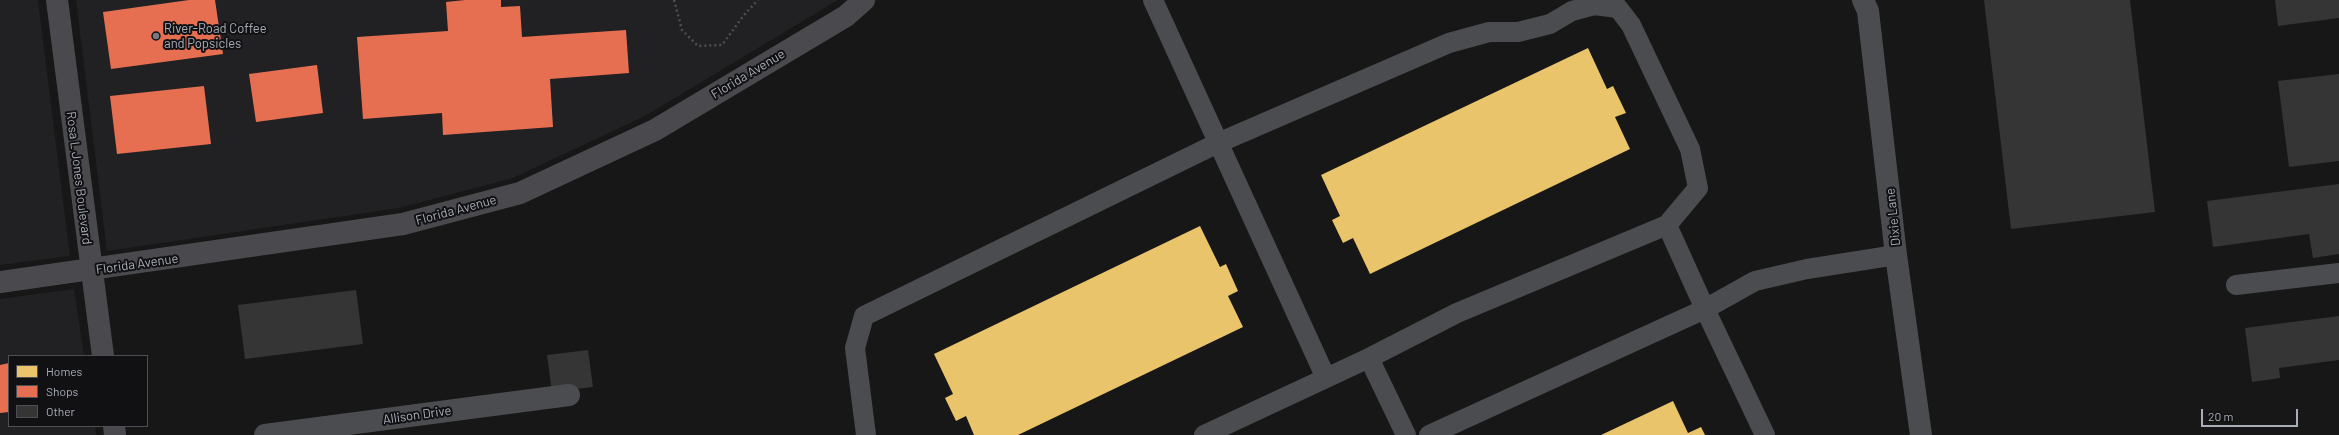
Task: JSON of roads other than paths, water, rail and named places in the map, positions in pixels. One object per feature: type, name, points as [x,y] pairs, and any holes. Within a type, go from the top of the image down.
[{"type":"street","name":"Rosa L Jones Boulevard","points":[[57,0],[103,355]]},
{"type":"street","name":"Florida Avenue","points":[[0,282],[403,224],[520,193],[654,130],[846,16],[864,0]]},
{"type":"street","name":"Dixie Lane","points":[[1863,0],[1868,10],[1896,254],[1921,435]]},
{"type":"street","name":"Allison Drive","points":[[265,435],[569,395]]},
{"type":"lane","points":[[1153,0],[1326,378]]},
{"type":"lane","points":[[866,435],[855,348],[864,316],[1218,143],[1449,43],[1489,32],[1518,32],[1550,24],[1572,11],[1594,5],[1618,8],[1631,25],[1690,149],[1698,188],[1667,225],[1457,313],[1369,358],[1204,435]]},
{"type":"lane","points":[[1667,225],[1765,435]]},
{"type":"lane","points":[[1429,435],[1705,309],[1755,281],[1807,269],[1896,254]]},
{"type":"lane","points":[[2236,285],[2339,273]]},
{"type":"lane","points":[[1369,358],[1406,435]]},
{"type":"place","name":"River-Road Coffee and Popsicles","points":[[156,36]]}]
